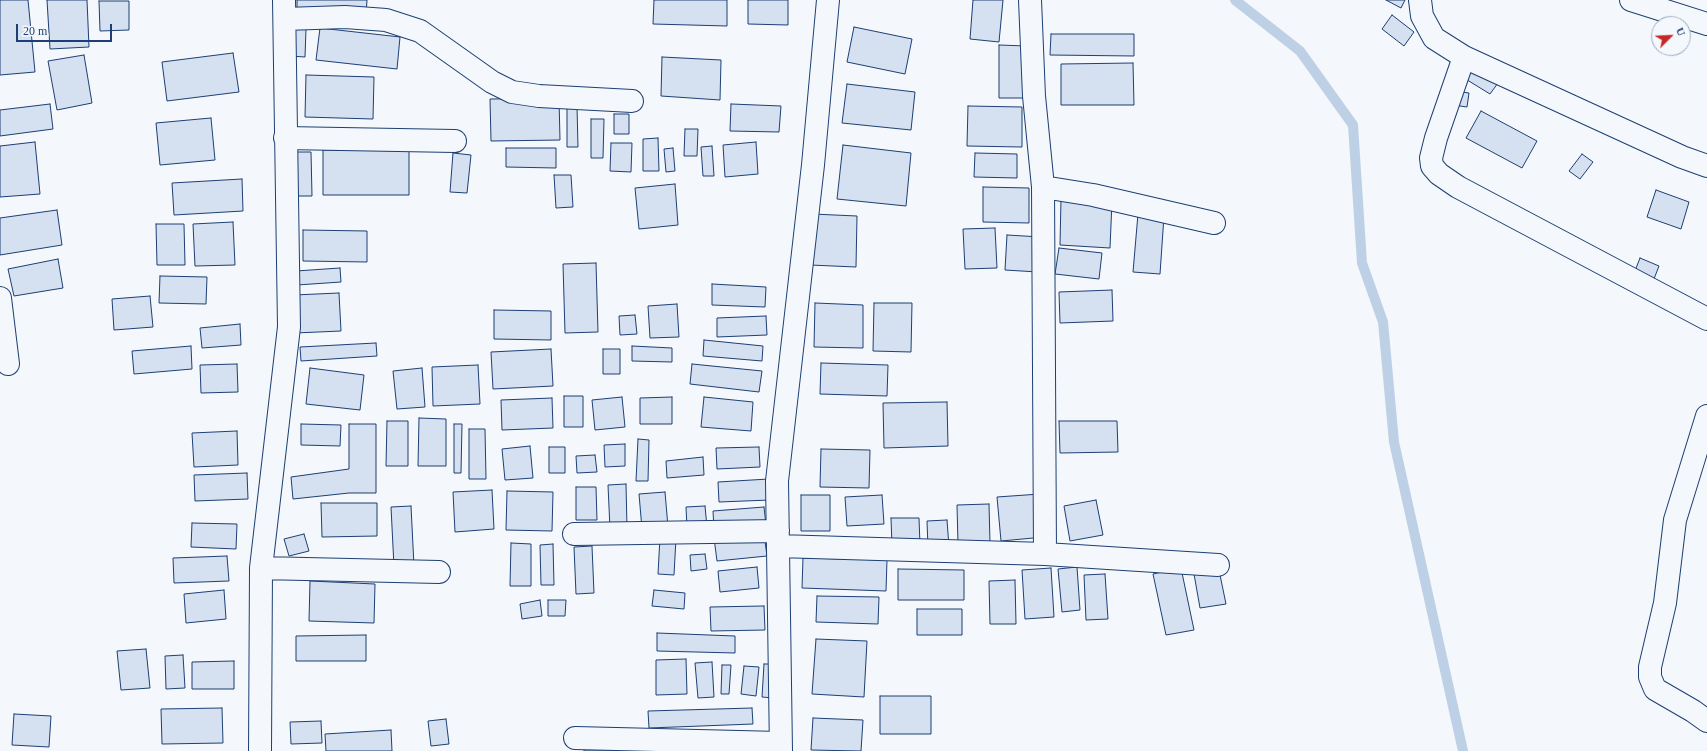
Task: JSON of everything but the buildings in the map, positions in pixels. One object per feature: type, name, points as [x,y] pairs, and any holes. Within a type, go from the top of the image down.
[{"type":"street","points":[[575,738],[780,747],[777,481],[813,165],[828,0]]},
{"type":"street","points":[[1030,0],[1034,96],[1043,188],[1045,554]]},
{"type":"street","points":[[1420,0],[1420,8],[1424,24],[1434,38],[1464,58],[1682,157],[1707,166]]},
{"type":"street","points":[[1631,0],[1707,24]]},
{"type":"street","points":[[260,751],[261,568],[289,328],[285,138],[285,10],[386,20],[420,31],[492,82],[512,92],[539,96],[632,101]]},
{"type":"street","points":[[1464,58],[1436,138],[1431,158],[1432,166],[1458,187],[1707,319]]},
{"type":"street","points":[[285,138],[455,141]]},
{"type":"street","points":[[1043,188],[1093,195],[1214,223]]},
{"type":"street","points":[[0,298],[8,364]]},
{"type":"street","points":[[1707,416],[1675,520],[1665,603],[1650,672],[1650,677],[1655,689],[1707,721]]},
{"type":"street","points":[[574,534],[778,538],[1218,566]]},
{"type":"street","points":[[261,568],[439,572]]},
{"type":"waterway","points":[[1235,0],[1300,51],[1353,125],[1362,263],[1383,322],[1394,442],[1463,751]]}]
